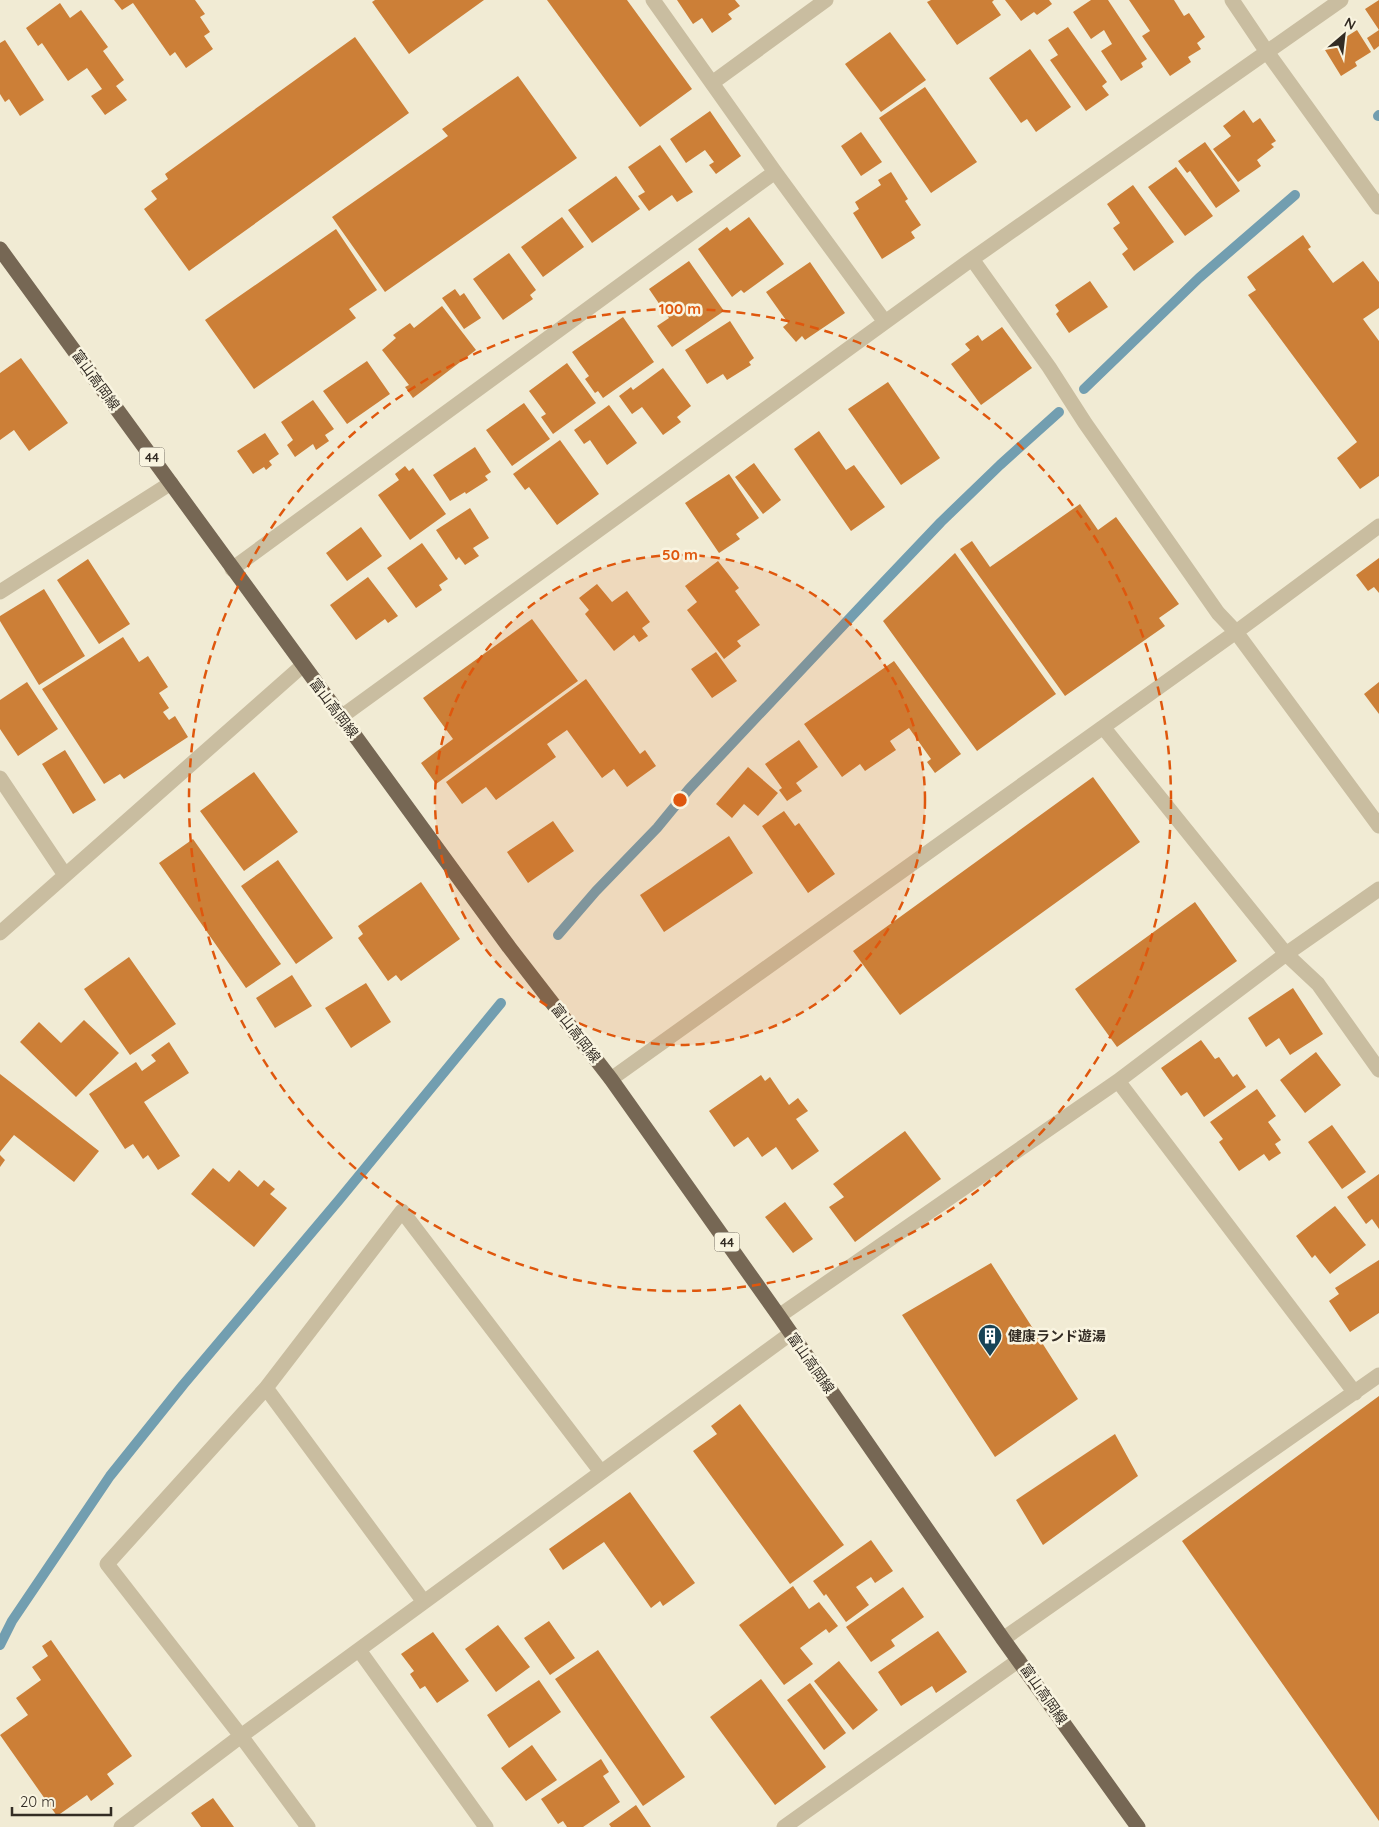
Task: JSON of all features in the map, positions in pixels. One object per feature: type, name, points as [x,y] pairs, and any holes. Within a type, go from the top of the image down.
[{"type":"main road","name":"富山高岡線","points":[[0,249],[302,666],[509,947],[611,1079],[1138,1827]]},
{"type":"street","points":[[653,0],[775,172],[885,322]]},
{"type":"street","points":[[712,82],[826,0]]},
{"type":"street","points":[[1232,0],[1267,52],[1379,207]]},
{"type":"street","points":[[341,717],[972,259],[1341,0]]},
{"type":"street","points":[[232,569],[775,172]]},
{"type":"street","points":[[972,259],[1050,367],[1085,423],[1213,605],[1236,632],[1379,826]]},
{"type":"street","points":[[0,592],[171,483]]},
{"type":"street","points":[[611,1079],[1236,632],[1379,526]]},
{"type":"street","points":[[0,933],[302,666]]},
{"type":"street","points":[[1103,727],[1286,954],[1318,984],[1379,1070]]},
{"type":"street","points":[[0,778],[65,875]]},
{"type":"street","points":[[779,1316],[1118,1081],[1286,954],[1379,889]]},
{"type":"street","points":[[1118,1081],[1355,1393]]},
{"type":"street","points":[[308,1827],[241,1736],[107,1564],[266,1388],[402,1211],[601,1472]]},
{"type":"street","points":[[121,1827],[241,1736],[790,1334]]},
{"type":"street","points":[[1004,1639],[1379,1375]]},
{"type":"street","points":[[266,1388],[424,1602]]},
{"type":"street","points":[[359,1650],[486,1827]]},
{"type":"street","points":[[784,1827],[1019,1660]]},
{"type":"building","points":[[114,0],[195,0],[205,14],[200,17],[210,32],[204,36],[213,49],[186,68],[175,52],[170,56],[133,3],[122,10]]},
{"type":"building","points":[[375,0],[484,0],[409,54],[372,2]]},
{"type":"building","points":[[547,0],[627,0],[692,89],[640,127]]},
{"type":"building","points":[[677,0],[735,0],[740,6],[728,14],[732,19],[712,33],[702,18],[693,24]]},
{"type":"building","points":[[931,0],[994,0],[992,2],[1001,15],[957,45],[927,2]]},
{"type":"building","points":[[1005,0],[1049,0],[1052,4],[1037,15],[1034,12],[1021,21]]},
{"type":"building","points":[[1091,0],[1108,0],[1147,59],[1141,63],[1143,67],[1121,81],[1101,51],[1112,44],[1104,30],[1091,39],[1073,12]]},
{"type":"building","points":[[1129,0],[1174,0],[1184,16],[1189,13],[1205,37],[1197,43],[1201,49],[1188,57],[1191,62],[1170,76],[1142,36],[1150,31]]},
{"type":"building","points":[[1379,0],[1379,30],[1365,9]]},
{"type":"building","points":[[60,3],[70,18],[81,10],[108,47],[103,51],[124,80],[116,86],[127,100],[105,115],[91,96],[102,89],[87,68],[68,81],[42,43],[38,46],[26,28]]},
{"type":"building","points":[[1068,27],[1107,82],[1102,86],[1109,95],[1086,111],[1050,60],[1058,55],[1048,40]]},
{"type":"building","points":[[1357,30],[1371,52],[1355,62],[1357,66],[1341,76],[1325,50]]},
{"type":"building","points":[[1379,30],[1379,46],[1374,50],[1367,38]]},
{"type":"building","points":[[890,32],[926,80],[881,112],[845,64]]},
{"type":"building","points":[[355,37],[409,113],[189,271],[144,209],[157,199],[151,191],[168,179],[165,174]]},
{"type":"building","points":[[5,40],[44,100],[20,116],[9,99],[5,102],[0,94],[0,43]]},
{"type":"building","points":[[1030,49],[1071,107],[1036,132],[1027,119],[1021,123],[989,78]]},
{"type":"building","points":[[518,76],[577,158],[385,292],[332,217],[448,136],[442,129]]},
{"type":"building","points":[[925,87],[977,162],[931,193],[879,118]]},
{"type":"building","points":[[1244,110],[1253,123],[1260,118],[1276,141],[1271,144],[1274,147],[1257,160],[1261,166],[1238,182],[1213,149],[1231,136],[1223,126]]},
{"type":"building","points":[[710,111],[741,156],[716,174],[709,165],[714,162],[705,150],[686,163],[670,139]]},
{"type":"building","points":[[861,132],[882,162],[861,176],[841,146]]},
{"type":"building","points":[[1205,142],[1240,191],[1216,208],[1190,171],[1187,173],[1178,161]]},
{"type":"building","points":[[660,145],[693,192],[677,202],[672,195],[649,211],[638,196],[645,192],[628,167]]},
{"type":"building","points":[[1176,167],[1213,216],[1185,236],[1148,187]]},
{"type":"building","points":[[891,172],[908,199],[905,201],[921,225],[911,232],[915,238],[882,259],[853,213],[859,209],[855,202],[881,185],[878,180]]},
{"type":"building","points":[[616,176],[640,209],[592,243],[568,210]]},
{"type":"building","points":[[1133,185],[1174,242],[1134,271],[1122,254],[1128,249],[1113,228],[1120,223],[1107,204]]},
{"type":"building","points":[[562,217],[584,247],[543,277],[521,247]]},
{"type":"building","points":[[749,217],[784,264],[744,293],[741,290],[732,297],[698,249],[727,227],[730,231]]},
{"type":"building","points":[[336,229],[377,290],[349,309],[356,318],[254,389],[205,320]]},
{"type":"building","points":[[1303,235],[1311,247],[1308,249],[1333,283],[1363,261],[1379,282],[1379,308],[1363,319],[1379,341],[1379,476],[1360,489],[1337,458],[1357,442],[1248,295],[1256,290],[1247,277]]},
{"type":"building","points":[[509,253],[536,290],[530,295],[533,299],[503,320],[473,279]]},
{"type":"building","points":[[689,261],[724,311],[672,347],[657,326],[669,318],[649,289]]},
{"type":"building","points":[[810,262],[845,313],[805,340],[802,336],[796,342],[783,327],[788,323],[766,292]]},
{"type":"building","points":[[1090,281],[1108,307],[1069,333],[1056,314],[1059,311],[1055,305]]},
{"type":"building","points":[[455,289],[460,296],[464,293],[481,318],[464,329],[442,298]]},
{"type":"building","points":[[442,306],[476,350],[413,398],[405,387],[409,385],[382,350],[396,338],[393,335],[410,323],[414,328]]},
{"type":"building","points":[[623,317],[654,362],[603,398],[598,391],[595,393],[585,379],[589,376],[572,352]]},
{"type":"building","points":[[730,321],[754,358],[749,362],[751,365],[727,380],[723,374],[707,384],[685,350]]},
{"type":"building","points":[[1002,327],[1032,368],[981,405],[951,364],[970,350],[965,344],[978,335],[982,341]]},
{"type":"building","points":[[21,358],[68,423],[29,451],[14,430],[0,440],[0,373]]},
{"type":"building","points":[[367,361],[390,394],[347,424],[323,391]]},
{"type":"building","points":[[567,363],[596,403],[553,434],[541,417],[546,414],[529,391]]},
{"type":"building","points":[[663,368],[691,406],[677,417],[681,422],[663,435],[642,407],[632,414],[619,396],[631,387],[633,390]]},
{"type":"building","points":[[888,382],[940,458],[901,485],[848,409]]},
{"type":"building","points":[[313,400],[334,429],[325,435],[329,441],[316,450],[313,444],[295,457],[287,445],[293,440],[281,422]]},
{"type":"building","points":[[524,403],[550,439],[512,466],[486,430]]},
{"type":"building","points":[[609,405],[637,443],[607,465],[590,440],[584,444],[574,430]]},
{"type":"building","points":[[819,431],[846,470],[854,465],[885,507],[851,531],[794,449]]},
{"type":"building","points":[[265,433],[279,454],[269,461],[272,465],[266,470],[264,467],[253,474],[237,451]]},
{"type":"building","points":[[560,440],[599,494],[557,525],[529,487],[525,490],[513,474]]},
{"type":"building","points":[[475,447],[491,472],[485,476],[488,480],[466,494],[465,492],[450,501],[433,475]]},
{"type":"building","points":[[754,463],[781,500],[763,514],[735,477]]},
{"type":"building","points":[[405,466],[409,471],[413,468],[446,514],[410,540],[378,495],[399,480],[395,474]]},
{"type":"building","points":[[729,474],[759,518],[736,534],[740,539],[719,553],[685,503]]},
{"type":"building","points":[[1080,504],[1098,530],[1116,517],[1179,604],[1159,618],[1165,626],[1065,696],[960,549],[972,541],[990,567]]},
{"type":"building","points":[[470,508],[489,538],[473,548],[479,556],[465,565],[459,557],[456,560],[436,530]]},
{"type":"building","points":[[361,527],[382,556],[347,581],[326,553]]},
{"type":"building","points":[[422,543],[448,579],[439,585],[442,590],[416,608],[387,568]]},
{"type":"building","points":[[955,553],[1056,694],[977,751],[883,621]]},
{"type":"building","points":[[1379,558],[1379,593],[1374,587],[1368,591],[1356,575]]},
{"type":"building","points":[[88,559],[130,624],[99,644],[57,580]]},
{"type":"building","points":[[718,561],[739,588],[735,591],[760,625],[737,641],[741,646],[724,659],[687,610],[697,602],[685,586]]},
{"type":"building","points":[[368,577],[398,616],[388,623],[385,619],[356,640],[330,605]]},
{"type":"building","points":[[597,584],[612,602],[627,591],[650,622],[642,628],[648,636],[639,642],[634,635],[614,651],[585,614],[589,610],[579,598]]},
{"type":"building","points":[[44,589],[85,656],[39,685],[0,621],[0,616]]},
{"type":"building","points":[[532,619],[578,681],[436,784],[421,763],[453,739],[423,698]]},
{"type":"building","points":[[123,637],[139,662],[148,656],[168,687],[159,693],[169,708],[163,712],[169,720],[175,716],[188,737],[124,779],[120,774],[104,784],[42,689]]},
{"type":"building","points":[[716,652],[737,681],[712,698],[691,669]]},
{"type":"building","points":[[894,661],[961,754],[935,773],[927,762],[931,759],[909,728],[890,741],[896,750],[865,771],[860,764],[842,777],[804,724]]},
{"type":"building","points":[[586,679],[640,754],[645,750],[656,766],[627,787],[614,769],[602,778],[567,730],[547,744],[556,757],[496,800],[486,787],[462,804],[446,782]]},
{"type":"building","points":[[27,682],[58,729],[18,756],[0,729],[0,700]]},
{"type":"building","points":[[1379,682],[1379,714],[1364,694]]},
{"type":"building","points":[[799,740],[818,767],[796,783],[802,791],[787,801],[779,790],[782,788],[765,764]]},
{"type":"building","points":[[65,750],[96,800],[73,814],[42,764]]},
{"type":"building","points":[[748,767],[778,793],[758,816],[744,804],[732,818],[716,804]]},
{"type":"building","points":[[254,772],[298,832],[244,871],[200,811]]},
{"type":"building","points":[[1093,777],[1140,842],[900,1015],[853,951]]},
{"type":"building","points":[[784,811],[795,826],[799,823],[835,874],[808,893],[762,826]]},
{"type":"building","points":[[553,821],[574,851],[528,883],[507,852]]},
{"type":"building","points":[[729,836],[753,873],[664,932],[640,895]]},
{"type":"building","points":[[193,839],[281,964],[246,988],[159,863]]},
{"type":"building","points":[[278,860],[333,938],[296,964],[241,886]]},
{"type":"building","points":[[421,882],[460,939],[401,981],[396,975],[388,981],[358,938],[363,934],[358,926]]},
{"type":"building","points":[[1195,902],[1237,961],[1117,1047],[1075,989]]},
{"type":"building","points":[[129,957],[176,1024],[130,1055],[84,989]]},
{"type":"building","points":[[292,975],[312,1006],[275,1028],[256,998]]},
{"type":"building","points":[[366,983],[391,1022],[351,1048],[325,1008]]},
{"type":"building","points":[[1293,988],[1323,1034],[1290,1055],[1279,1038],[1266,1047],[1248,1018]]},
{"type":"building","points":[[84,1020],[119,1053],[76,1097],[20,1042],[39,1022],[61,1043]]},
{"type":"building","points":[[1201,1040],[1215,1059],[1219,1057],[1233,1077],[1237,1074],[1246,1087],[1204,1117],[1187,1092],[1181,1096],[1161,1068]]},
{"type":"building","points":[[169,1042],[189,1073],[144,1102],[180,1156],[158,1170],[148,1155],[143,1159],[133,1144],[125,1149],[89,1094],[136,1062],[142,1071],[156,1061],[151,1055]]},
{"type":"building","points":[[1316,1052],[1341,1085],[1305,1113],[1280,1080]]},
{"type":"building","points":[[0,1074],[99,1151],[74,1182],[14,1135],[0,1152]]},
{"type":"building","points":[[761,1075],[765,1081],[770,1077],[789,1105],[798,1098],[808,1111],[796,1119],[819,1151],[792,1170],[776,1147],[762,1157],[748,1137],[734,1147],[709,1111]]},
{"type":"building","points":[[1257,1089],[1276,1116],[1268,1122],[1281,1140],[1275,1144],[1281,1153],[1269,1161],[1264,1154],[1239,1171],[1219,1142],[1223,1139],[1210,1122]]},
{"type":"building","points":[[1332,1125],[1366,1172],[1342,1189],[1308,1142]]},
{"type":"building","points":[[905,1131],[941,1179],[855,1242],[829,1207],[844,1197],[833,1184]]},
{"type":"building","points":[[0,1155],[5,1160],[0,1167]]},
{"type":"building","points":[[213,1168],[229,1182],[239,1170],[258,1187],[264,1180],[275,1189],[270,1194],[287,1208],[254,1247],[191,1194]]},
{"type":"building","points":[[1379,1174],[1379,1229],[1372,1219],[1366,1224],[1347,1197]]},
{"type":"building","points":[[785,1202],[813,1239],[793,1253],[765,1217]]},
{"type":"building","points":[[1335,1206],[1366,1245],[1330,1274],[1315,1255],[1312,1258],[1296,1236]]},
{"type":"building","points":[[1379,1260],[1379,1313],[1350,1332],[1329,1301],[1339,1294],[1335,1288]]},
{"type":"building","name":"健康ランド遊湯","points":[[991,1263],[1078,1399],[995,1457],[902,1315]]},
{"type":"building","points":[[1379,1396],[1379,1821],[1182,1541]]},
{"type":"building","points":[[740,1404],[844,1545],[790,1584],[693,1451],[717,1434],[711,1426]]},
{"type":"building","points":[[1115,1434],[1138,1476],[1043,1545],[1016,1500]]},
{"type":"building","points":[[630,1492],[695,1583],[663,1606],[660,1601],[651,1608],[604,1542],[563,1570],[549,1549]]},
{"type":"building","points":[[871,1540],[893,1571],[875,1583],[871,1577],[856,1587],[869,1605],[846,1622],[826,1594],[824,1596],[813,1581]]},
{"type":"building","points":[[793,1586],[809,1609],[819,1602],[838,1626],[829,1633],[826,1629],[800,1648],[813,1664],[784,1685],[739,1625]]},
{"type":"building","points":[[903,1587],[924,1617],[891,1640],[895,1646],[871,1662],[846,1627]]},
{"type":"building","points":[[549,1621],[575,1658],[550,1675],[524,1638]]},
{"type":"building","points":[[498,1625],[530,1667],[496,1692],[465,1649]]},
{"type":"building","points":[[938,1631],[967,1672],[936,1693],[932,1686],[901,1706],[878,1672]]},
{"type":"building","points":[[433,1632],[469,1681],[437,1703],[425,1686],[420,1689],[410,1674],[414,1671],[401,1654]]},
{"type":"building","points":[[51,1640],[132,1756],[107,1774],[114,1784],[91,1801],[87,1795],[57,1816],[0,1735],[28,1715],[16,1698],[41,1680],[32,1667],[48,1656],[42,1646]]},
{"type":"building","points":[[598,1650],[685,1777],[643,1806],[555,1679]]},
{"type":"building","points":[[839,1661],[878,1710],[853,1730],[814,1681]]},
{"type":"building","points":[[761,1679],[826,1767],[775,1805],[710,1717]]},
{"type":"building","points":[[539,1680],[561,1712],[509,1748],[487,1715]]},
{"type":"building","points":[[810,1683],[846,1733],[824,1750],[787,1700]]},
{"type":"building","points":[[532,1745],[557,1780],[526,1801],[501,1768]]},
{"type":"building","points":[[601,1759],[609,1772],[603,1776],[620,1802],[583,1827],[567,1827],[563,1821],[558,1824],[541,1799]]},
{"type":"building","points":[[213,1798],[234,1827],[201,1827],[191,1813]]},
{"type":"building","points":[[636,1805],[651,1827],[611,1827],[609,1824]]},
{"type":"waterway","points":[[1084,389],[1199,278],[1295,195]]},
{"type":"waterway","points":[[558,935],[596,891],[657,828],[689,789],[941,522],[1059,412]]},
{"type":"waterway","points":[[0,1645],[12,1621],[110,1476],[183,1385],[339,1200],[501,1003]]},
{"type":"place","name":"健康ランド遊湯","points":[[990,1357]]}]
